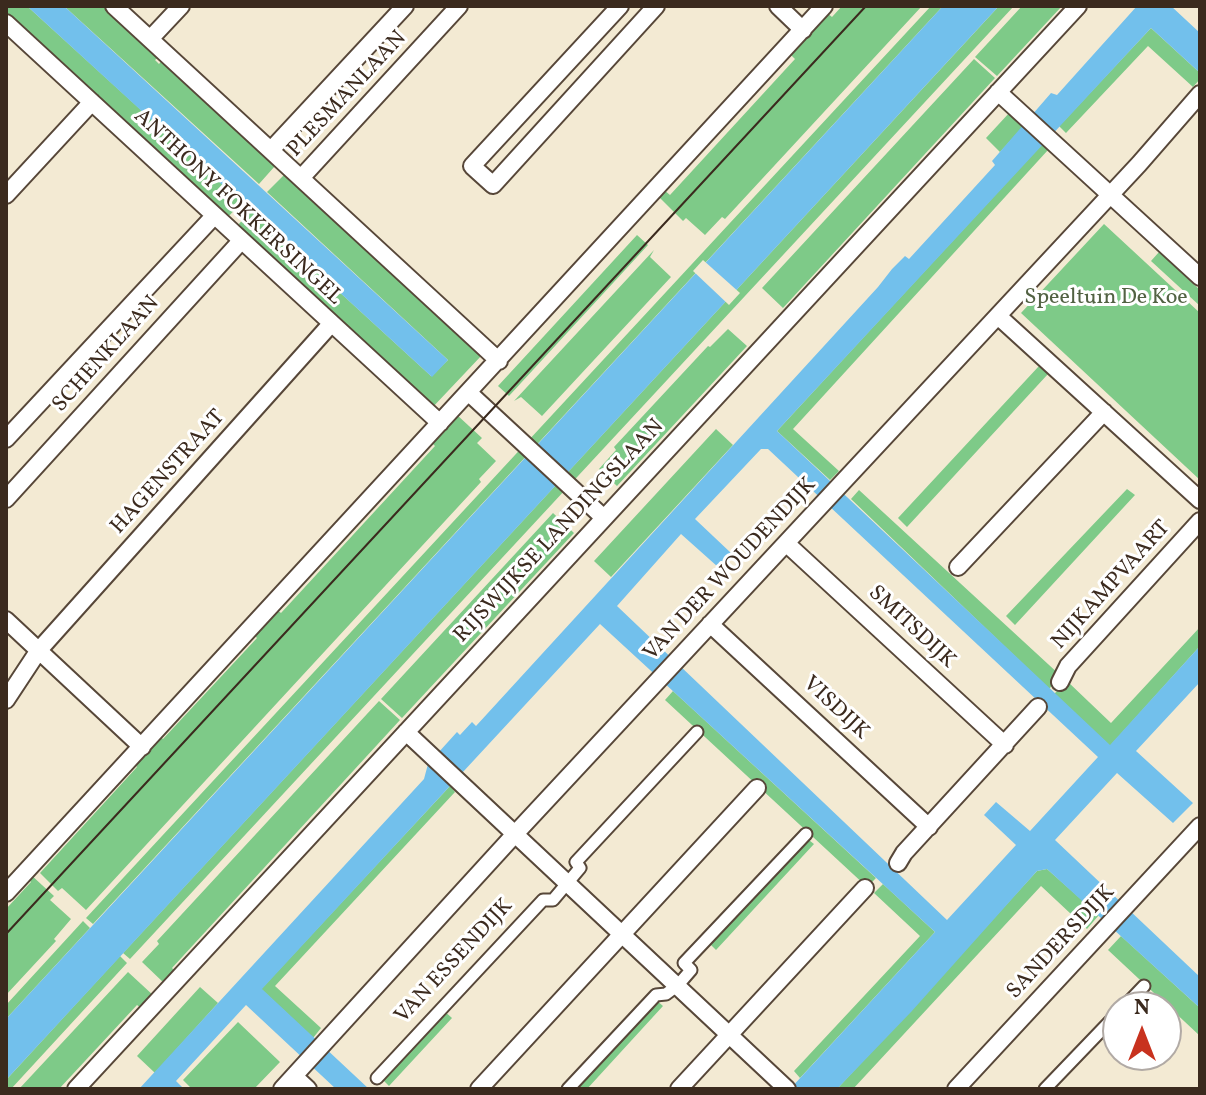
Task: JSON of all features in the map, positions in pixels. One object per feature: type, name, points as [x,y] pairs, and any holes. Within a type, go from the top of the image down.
[{"type":"street","points":[[114,6],[499,361]]},
{"type":"street","points":[[150,39],[181,6]]},
{"type":"street","name":"PLESMANLAAN","points":[[271,150],[405,6]]},
{"type":"street","name":"PLESMANLAAN","points":[[301,178],[459,6]]},
{"type":"street","points":[[620,6],[472,166],[493,185],[656,6]]},
{"type":"street","points":[[778,6],[803,30]]},
{"type":"street","points":[[6,893],[824,6]]},
{"type":"street","name":"RIJSWIJKSE LANDINGSLAAN","points":[[76,1089],[1078,6]]},
{"type":"street","name":"ANTHONY FOKKERSINGEL","points":[[6,23],[440,423]]},
{"type":"street","points":[[998,92],[1200,277]]},
{"type":"street","name":"VAN DER WOUDENDIJK","points":[[294,1077],[1200,94]]},
{"type":"street","points":[[6,195],[92,102]]},
{"type":"street","name":"SCHENKLAAN","points":[[6,439],[214,216]]},
{"type":"street","name":"SCHENKLAAN","points":[[6,499],[241,241]]},
{"type":"street","points":[[998,316],[1200,500]]},
{"type":"street","name":"HAGENSTRAAT","points":[[6,700],[39,650],[331,324]]},
{"type":"street","points":[[468,392],[604,518]]},
{"type":"street","points":[[958,567],[1104,412]]},
{"type":"street","name":"NIJKAMPVAART","points":[[1060,682],[1068,666],[1200,521]]},
{"type":"street","name":"SMITSDIJK","points":[[787,544],[1005,745]]},
{"type":"street","points":[[6,620],[142,747]]},
{"type":"street","name":"VISDIJK","points":[[710,624],[929,827]]},
{"type":"street","points":[[898,863],[1038,707]]},
{"type":"street","points":[[406,732],[784,1086]]},
{"type":"street","name":"VAN ESSENDIJK","points":[[377,1078],[543,900],[553,900],[580,868],[576,862],[697,732]]},
{"type":"street","points":[[479,1089],[757,788]]},
{"type":"street","name":"SANDERSDIJK","points":[[956,1089],[1200,826]]},
{"type":"street","points":[[568,1089],[656,995],[666,994],[678,985],[691,970],[684,963],[806,834]]},
{"type":"street","points":[[679,1089],[865,888]]},
{"type":"street","points":[[1139,991],[1144,986]]},
{"type":"street","points":[[1045,1089],[1102,1030]]},
{"type":"street","points":[[294,1077],[308,1089]]},
{"type":"green space","points":[[6,6],[27,6],[242,202],[228,217],[6,16]]},
{"type":"green space","points":[[64,6],[106,6],[160,56],[155,60],[159,64],[163,59],[275,166],[259,184]]},
{"type":"green space","points":[[842,6],[922,6],[725,219],[722,217],[705,235],[686,218],[683,221],[658,196],[664,190],[670,195],[795,59],[790,54],[827,13],[832,17]]},
{"type":"green space","points":[[931,6],[943,6],[93,924],[86,918]]},
{"type":"green space","points":[[999,6],[1014,6],[130,959],[123,953]]},
{"type":"green space","points":[[1022,6],[1062,6],[997,76],[975,57]]},
{"type":"green space","points":[[1151,28],[1200,73],[1200,79],[1193,87],[1148,46],[1066,133],[1059,126]]},
{"type":"green space","points":[[974,59],[995,78],[783,308],[762,288]]},
{"type":"green space","points":[[1010,112],[1025,125],[1000,152],[986,138]]},
{"type":"green space","points":[[1042,144],[1048,150],[793,429],[839,471],[830,480],[777,431]]},
{"type":"green space","points":[[285,174],[482,355],[431,409],[237,226],[251,211],[431,376],[448,360],[267,192]]},
{"type":"green space","name":"Speeltuin De Koe","points":[[1104,224],[1200,313],[1200,480],[1021,313]]},
{"type":"green space","points":[[637,235],[648,245],[509,396],[498,386]]},
{"type":"green space","points":[[654,250],[650,257],[671,277],[542,416],[521,397],[514,401]]},
{"type":"green space","points":[[1159,252],[1200,290],[1200,306],[1151,261]]},
{"type":"green space","points":[[728,329],[747,346],[617,486],[599,469],[616,450],[614,447],[708,346]]},
{"type":"green space","points":[[1039,366],[1048,374],[907,527],[898,518]]},
{"type":"green space","points":[[456,414],[482,438],[477,443],[496,461],[479,479],[481,482],[86,910],[62,888],[58,891],[40,873],[137,767],[134,763],[159,736],[163,739],[257,638],[253,634],[276,609],[281,613],[435,446],[431,442]]},
{"type":"green space","points":[[716,429],[733,445],[611,577],[594,561]]},
{"type":"green space","points":[[1127,489],[1135,495],[1015,625],[1006,616]]},
{"type":"green space","points":[[859,490],[1061,676],[1049,689],[851,499]]},
{"type":"green space","points":[[553,513],[574,533],[402,718],[381,699]]},
{"type":"green space","points":[[1200,627],[1200,646],[1110,746],[1054,694],[1067,681],[1111,723]]},
{"type":"green space","points":[[673,691],[876,878],[867,887],[665,700]]},
{"type":"green space","points":[[379,701],[400,720],[172,968],[176,972],[165,984],[142,962],[159,944],[157,941]]},
{"type":"green space","points":[[450,786],[455,792],[275,986],[321,1028],[313,1038],[261,989]]},
{"type":"green space","points":[[805,837],[814,844],[716,950],[708,942]]},
{"type":"green space","points":[[1047,869],[1099,915],[1087,929],[1041,886],[853,1089],[837,1089],[1037,871]]},
{"type":"green space","points":[[30,874],[54,896],[50,900],[71,919],[54,939],[56,941],[6,995],[6,909],[31,882],[27,877]]},
{"type":"green space","points":[[883,884],[935,932],[800,1078],[794,1071],[920,936],[874,893]]},
{"type":"green space","points":[[83,921],[90,928],[6,1019],[6,1005]]},
{"type":"green space","points":[[1121,936],[1181,991],[1152,991],[1108,950]]},
{"type":"green space","points":[[120,956],[127,963],[11,1089],[6,1089],[6,1080]]},
{"type":"green space","points":[[128,972],[154,996],[142,1009],[137,1005],[59,1089],[19,1089]]},
{"type":"green space","points":[[200,987],[218,1003],[155,1073],[137,1056]]},
{"type":"green space","points":[[1182,992],[1200,1008],[1200,1036],[1182,1019]]},
{"type":"green space","points":[[655,999],[663,1006],[587,1089],[571,1089]]},
{"type":"green space","points":[[443,1010],[452,1018],[389,1086],[381,1078]]},
{"type":"green space","points":[[238,1022],[280,1062],[254,1089],[192,1089],[183,1080]]},
{"type":"water","points":[[27,6],[64,6],[448,360],[432,377]]},
{"type":"water","points":[[943,6],[999,6],[6,1080],[6,1019]]},
{"type":"water","points":[[1137,6],[1171,6],[1200,33],[1200,73],[1151,28],[777,431],[1110,745],[1200,646],[1200,682],[1136,751],[1193,803],[1173,823],[1117,773],[1055,840],[1200,977],[1200,1008],[1047,869],[1037,871],[911,1012],[837,1089],[790,1089],[935,932],[600,624],[262,989],[369,1089],[336,1089],[246,1005],[176,1081],[184,1089],[139,1089],[424,779],[428,764],[457,732],[460,735],[472,722],[476,726],[892,269],[905,256],[909,259],[995,165],[992,161],[1051,93],[1057,95]],"holes":[[[761,449],[768,449],[1098,757],[1030,831],[996,802],[984,815],[1016,845],[947,920],[617,606],[681,534],[718,567],[731,553],[695,519]]]},
{"type":"pier","points":[[703,260],[740,293],[729,305],[693,271]]},
{"type":"tram line","points":[[6,934],[866,6]]}]
